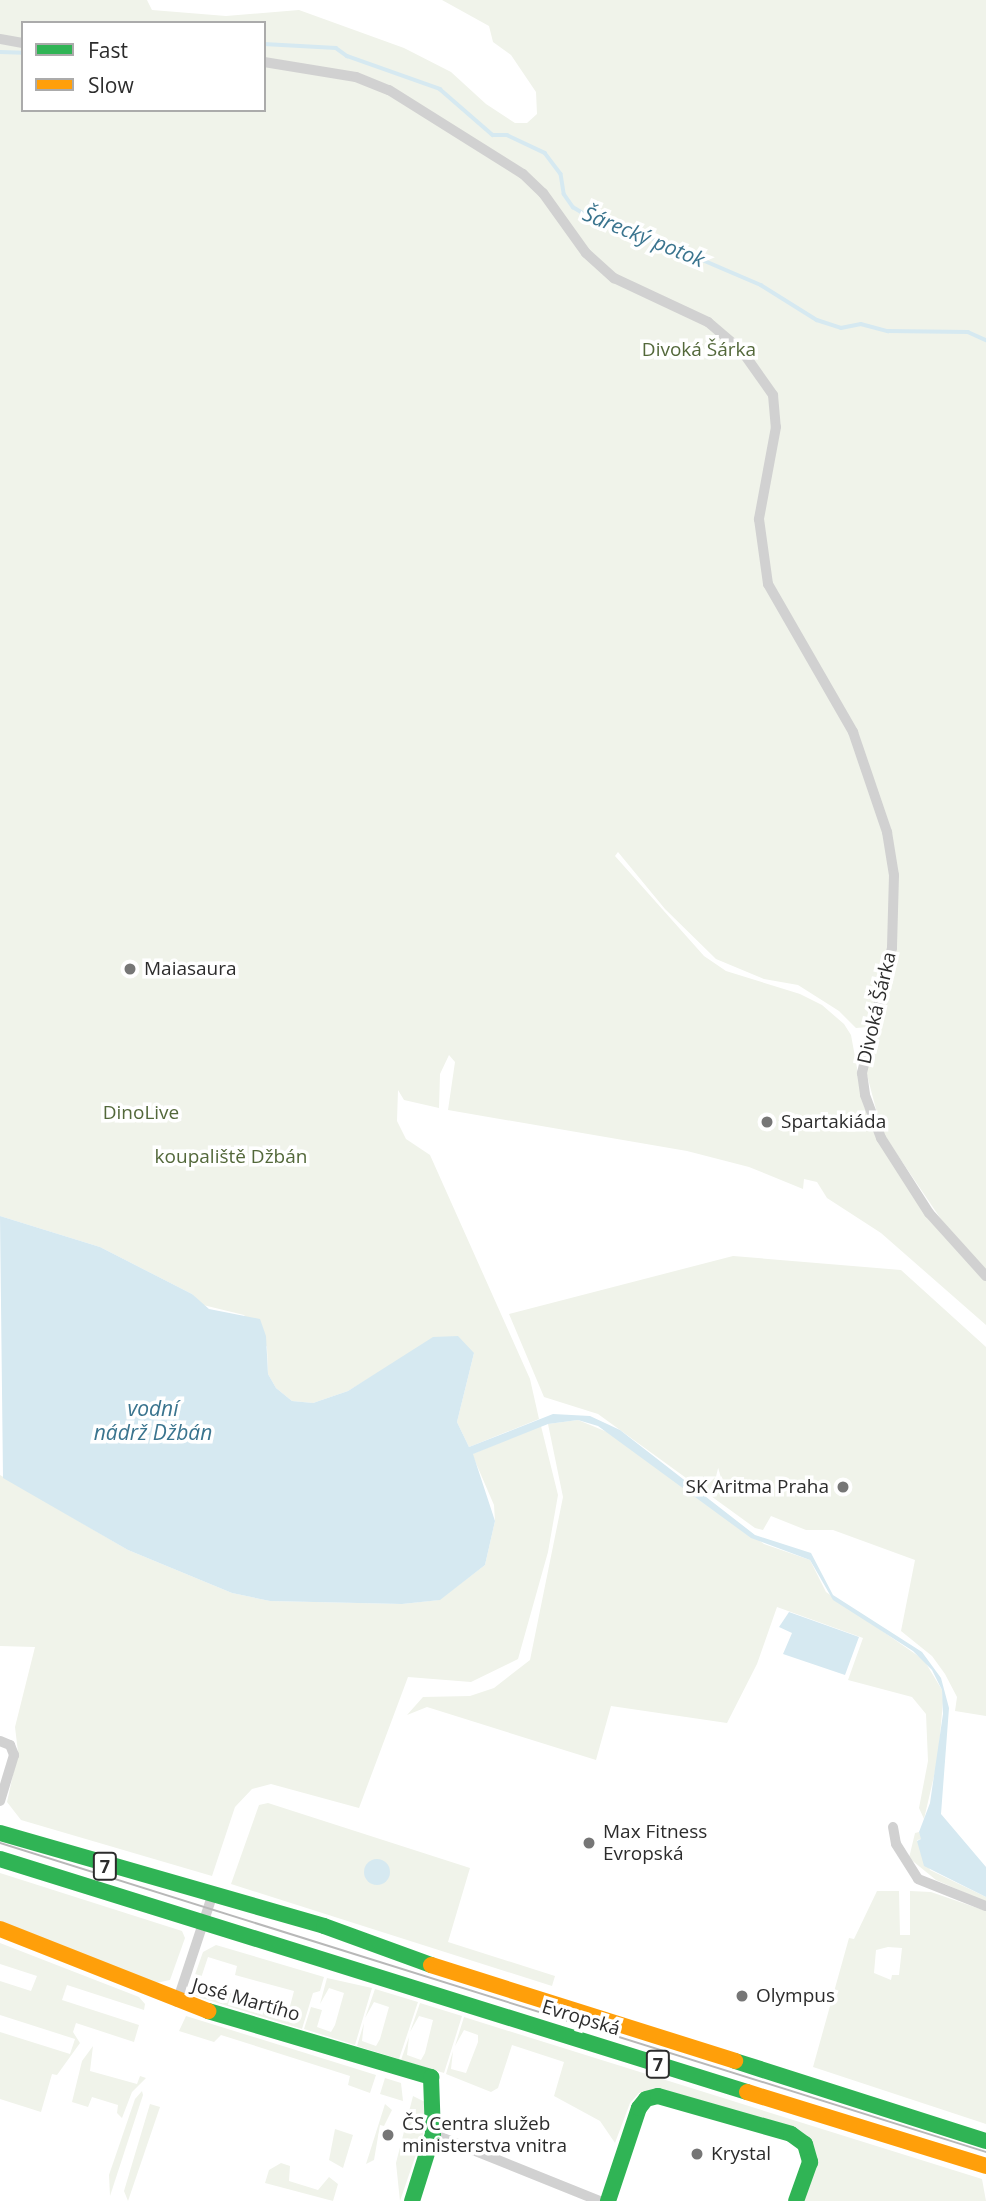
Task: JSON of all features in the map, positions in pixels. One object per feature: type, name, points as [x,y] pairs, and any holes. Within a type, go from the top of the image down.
[{"type":"main road","name":"Evropská","points":[[0,1833],[213,1893],[986,2141]]},
{"type":"main road","name":"Evropská","points":[[0,1859],[986,2166]]},
{"type":"main road","name":"José Martího","points":[[0,1929],[177,2002],[431,2077],[433,2134],[412,2201]]},
{"type":"main road","points":[[608,2201],[639,2108],[646,2099],[658,2096],[791,2134],[805,2144],[810,2162],[796,2201]]},
{"type":"street","points":[[0,39],[21,43]]},
{"type":"street","name":"Divoká Šárka","points":[[266,62],[356,77],[389,90],[523,174],[543,193],[586,253],[614,278],[708,322],[742,351],[773,395],[776,427],[759,519],[768,584],[853,732],[887,832],[894,875],[892,948],[862,1073],[865,1095],[881,1138],[929,1213],[986,1276]]},
{"type":"street","points":[[0,1741],[10,1745],[13,1755],[0,1801]]},
{"type":"street","points":[[892,1827],[896,1844],[918,1879],[986,1906]]},
{"type":"street","points":[[177,2002],[213,1893]]},
{"type":"street","points":[[433,2134],[600,2201]]},
{"type":"green space","points":[[0,0],[147,0],[152,10],[226,16],[299,10],[404,48],[451,72],[486,104],[515,123],[527,123],[537,114],[536,92],[511,55],[493,42],[489,26],[442,0],[986,0],[986,1270],[949,1231],[882,1132],[867,1075],[868,1027],[856,1028],[839,1011],[798,985],[764,979],[716,959],[665,909],[618,852],[615,856],[704,956],[726,971],[800,994],[822,1005],[844,1024],[851,1035],[864,1106],[880,1142],[986,1281],[986,1325],[881,1233],[827,1198],[817,1182],[804,1179],[803,1189],[749,1167],[687,1151],[448,1110],[455,1062],[449,1055],[440,1074],[439,1108],[404,1100],[398,1090],[397,1121],[406,1139],[430,1155],[530,1379],[539,1419],[469,1447],[457,1422],[474,1353],[404,1357],[348,1391],[313,1403],[292,1401],[276,1388],[268,1374],[267,1347],[244,1315],[199,1304],[192,1294],[100,1247],[0,1216]]},
{"type":"green space","name":"SK Aritma Praha","points":[[733,1256],[901,1270],[986,1347],[986,1716],[955,1711],[957,1697],[945,1674],[932,1656],[901,1631],[915,1560],[833,1530],[806,1530],[771,1516],[763,1530],[755,1528],[598,1414],[544,1397],[509,1314]]},
{"type":"green space","points":[[578,1420],[617,1436],[764,1544],[810,1560],[826,1592],[924,1660],[942,1690],[943,1701],[938,1759],[924,1819],[919,1808],[928,1761],[926,1714],[912,1697],[848,1680],[863,1638],[777,1607],[757,1664],[727,1723],[611,1706],[596,1760],[427,1707],[407,1715],[423,1697],[470,1696],[494,1688],[530,1660],[563,1497],[548,1424]]},
{"type":"green space","points":[[541,1426],[558,1495],[548,1552],[518,1659],[471,1682],[408,1677],[359,1808],[271,1784],[252,1789],[235,1807],[212,1876],[21,1820],[7,1802],[18,1752],[15,1727],[35,1647],[0,1646],[0,1475],[128,1550],[232,1593],[270,1601],[402,1604],[439,1600],[485,1565],[495,1521],[494,1505],[472,1454]]},
{"type":"green space","points":[[268,1803],[470,1868],[448,1942],[555,1976],[552,1986],[231,1884],[259,1805]]},
{"type":"green space","points":[[919,1832],[922,1839],[917,1840],[930,1870],[986,1897],[986,1902],[936,1880],[909,1858],[915,1833]]},
{"type":"green space","points":[[0,1873],[182,1931],[185,1938],[170,1980],[156,1983],[0,1923]]},
{"type":"green space","points":[[877,1891],[899,1891],[900,1935],[910,1935],[910,1891],[931,1892],[986,1911],[986,2124],[813,2067],[849,1938],[854,1939]],"holes":[[[902,1948],[899,1975],[892,1975],[891,1980],[874,1973],[876,1950]]]},
{"type":"green space","points":[[0,1943],[139,1997],[145,2004],[144,2010],[67,1985],[62,2000],[139,2025],[134,2042],[76,2023],[73,2032],[80,2043],[57,2075],[52,2074],[41,2112],[0,2099],[0,2032],[70,2054],[75,2039],[0,2015],[0,1981],[31,1991],[37,1976],[0,1964]]},
{"type":"green space","points":[[216,1945],[324,1977],[320,1991],[313,1993],[302,2029],[195,1996],[192,1983],[203,1952]],"holes":[[[208,1957],[237,1966],[235,1975],[294,1991],[289,2010],[199,1984]]]},
{"type":"green space","points":[[327,1978],[372,1988],[355,2045],[304,2029],[311,2007],[322,2010],[317,2027],[331,2032],[335,2025],[344,1993],[329,1988],[320,2004]]},
{"type":"green space","points":[[375,1989],[418,2002],[399,2059],[357,2046],[364,2023],[362,2041],[376,2046],[380,2039],[389,2007],[374,2002],[365,2018]]},
{"type":"green space","points":[[420,2003],[462,2016],[444,2073],[401,2060],[409,2037],[407,2055],[421,2060],[425,2053],[433,2020],[419,2016],[410,2032]]},
{"type":"green space","points":[[186,2016],[376,2075],[370,2093],[348,2085],[350,2076],[221,2035],[214,2042],[179,2031]]},
{"type":"green space","points":[[464,2017],[982,2179],[986,2201],[802,2201],[809,2141],[658,2089],[639,2093],[630,2103],[615,2143],[600,2121],[554,2096],[564,2062],[512,2045],[498,2088],[491,2092],[446,2074],[453,2051],[451,2069],[466,2073],[478,2042],[478,2035],[464,2030],[455,2046]]},
{"type":"green space","points":[[93,2046],[90,2071],[137,2084],[140,2076],[146,2078],[132,2092],[122,2118],[117,2113],[118,2105],[92,2097],[88,2107],[72,2102],[82,2061]]},
{"type":"green space","points":[[385,2078],[401,2083],[403,2101],[380,2094]]},
{"type":"green space","points":[[142,2091],[143,2095],[110,2196],[109,2175],[135,2099]]},
{"type":"green space","points":[[413,2096],[427,2103],[423,2134],[400,2201],[396,2163]]},
{"type":"green space","points":[[150,2104],[160,2107],[128,2201],[124,2191]]},
{"type":"green space","points":[[385,2104],[392,2110],[384,2126],[380,2125],[374,2160],[366,2164]]},
{"type":"green space","points":[[335,2129],[353,2135],[343,2168],[329,2160]]},
{"type":"green space","points":[[281,2163],[290,2166],[289,2181],[318,2190],[329,2177],[338,2184],[333,2201],[265,2183],[269,2170]]},
{"type":"water","name":"vodní nádrž Džbán","points":[[0,1216],[100,1247],[192,1294],[209,1309],[260,1319],[266,1336],[268,1374],[276,1388],[292,1401],[313,1403],[348,1391],[433,1337],[458,1336],[474,1353],[457,1422],[469,1447],[553,1414],[590,1416],[620,1430],[755,1535],[811,1553],[833,1595],[922,1652],[941,1678],[949,1708],[941,1814],[986,1867],[986,1897],[924,1866],[917,1841],[921,1839],[919,1832],[930,1803],[943,1714],[942,1690],[932,1670],[913,1651],[833,1600],[810,1560],[751,1538],[598,1426],[578,1420],[548,1424],[473,1454],[495,1521],[485,1565],[440,1600],[402,1604],[270,1601],[232,1593],[128,1550],[3,1478]]},
{"type":"water","points":[[789,1612],[859,1637],[845,1675],[783,1654],[792,1633],[779,1627]]},
{"type":"water","points":[[377,1859],[386,1863],[390,1872],[386,1881],[377,1885],[368,1881],[364,1872],[368,1863]]},
{"type":"waterway","name":"Šárecký potok","points":[[266,44],[336,48],[347,56],[440,89],[493,135],[507,135],[545,153],[561,174],[564,194],[573,207],[593,219],[649,237],[761,285],[817,320],[841,328],[861,324],[888,331],[968,332],[986,340]]},
{"type":"waterway","name":"Šárecký potok","points":[[0,52],[21,53]]},
{"type":"tram line","points":[[0,1843],[986,2152]]},
{"type":"traffic: fast","points":[[0,1833],[324,1926],[431,1965]]},
{"type":"traffic: fast","points":[[0,1859],[747,2092]]},
{"type":"traffic: fast","points":[[208,2011],[431,2077],[433,2134],[412,2201]]},
{"type":"traffic: fast","points":[[735,2061],[986,2141]]},
{"type":"traffic: fast","points":[[608,2201],[639,2108],[646,2099],[658,2096],[791,2134],[805,2144],[810,2162],[796,2201]]},
{"type":"traffic: slow","points":[[0,1929],[208,2011]]},
{"type":"traffic: slow","points":[[431,1965],[735,2061]]},
{"type":"traffic: slow","points":[[747,2092],[986,2166]]},
{"type":"place","name":"Maiasaura","points":[[130,969]]},
{"type":"place","name":"Spartakiáda","points":[[767,1122]]},
{"type":"place","name":"SK Aritma Praha","points":[[843,1487]]},
{"type":"place","name":"Max Fitness Evropská","points":[[589,1843]]},
{"type":"place","name":"Olympus","points":[[742,1996]]},
{"type":"place","name":"ČS Centra služeb ministerstva vnitra","points":[[388,2135]]},
{"type":"place","name":"Krystal","points":[[697,2154]]},
{"type":"park label","name":"DinoLive","points":[[141,1113]]},
{"type":"park label","name":"koupaliště Džbán","points":[[231,1157]]}]
